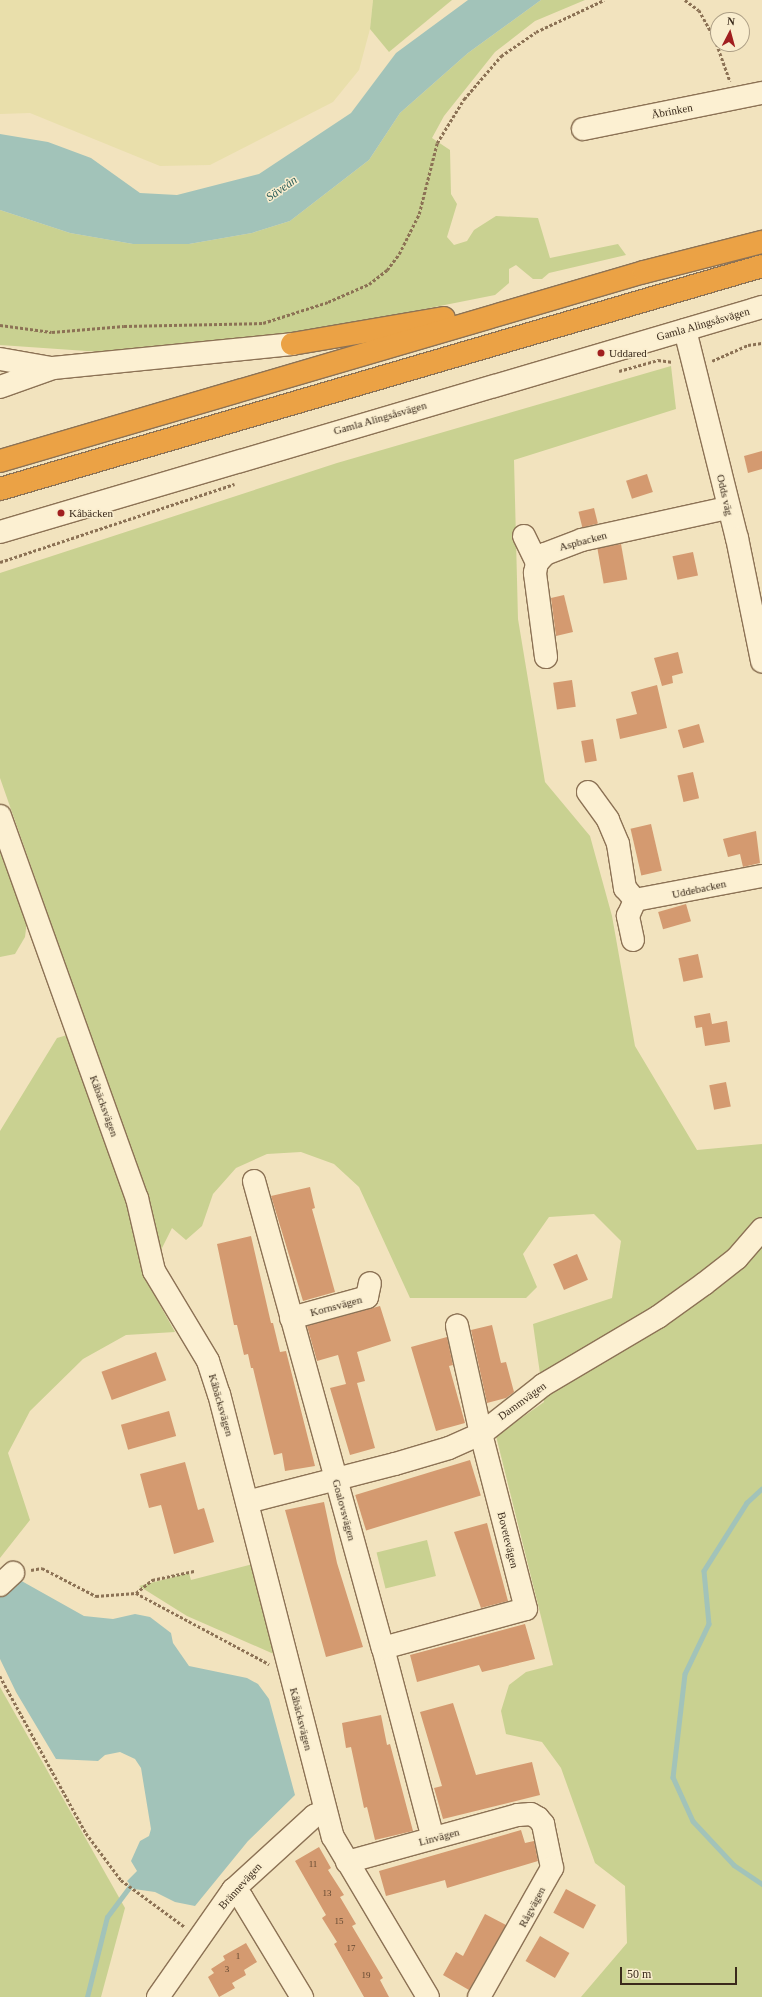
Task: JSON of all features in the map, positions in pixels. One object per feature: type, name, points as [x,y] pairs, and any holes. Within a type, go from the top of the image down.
[{"type":"highway","points":[[292,344],[457,315],[644,272],[762,242]]},
{"type":"highway","points":[[0,488],[762,266]]},
{"type":"highway","points":[[0,461],[644,272]]},
{"type":"street","name":"Åbrinken","points":[[583,129],[762,93]]},
{"type":"street","name":"Gamla Alingsåsvägen","points":[[0,532],[762,307]]},
{"type":"street","name":"Odds väg","points":[[686,330],[696,365],[727,508],[737,538],[762,661]]},
{"type":"street","points":[[0,387],[52,368],[292,344]]},
{"type":"street","points":[[0,359],[52,368]]},
{"type":"street","name":"Aspbacken","points":[[537,562],[554,548],[582,540],[727,508]]},
{"type":"street","points":[[524,536],[537,562],[535,585],[546,657]]},
{"type":"street","points":[[588,792],[608,820],[618,844],[625,888],[636,900],[628,916],[633,940]]},
{"type":"street","name":"Kåbäcksvägen","points":[[0,816],[137,1198],[154,1270],[208,1361],[247,1502],[324,1811],[333,1837],[428,1997]]},
{"type":"street","name":"Uddebacken","points":[[636,900],[762,876]]},
{"type":"street","name":"Goalovsvägen","points":[[254,1181],[383,1648],[433,1838]]},
{"type":"street","name":"Dammvägen","points":[[247,1502],[336,1480],[449,1448],[481,1434],[543,1385],[658,1317],[704,1284],[737,1258],[762,1230]]},
{"type":"street","name":"Kornsvägen","points":[[292,1318],[367,1297],[370,1283]]},
{"type":"street","name":"Bovetevägen","points":[[383,1648],[526,1609],[481,1434],[457,1326]]},
{"type":"street","name":"Brännevägen","points":[[158,1997],[171,1975],[233,1890],[308,1821],[324,1811]]},
{"type":"street","name":"Linvägen","points":[[348,1862],[518,1815],[531,1814]]},
{"type":"street","name":"Rågvägen","points":[[479,1997],[552,1868],[543,1824],[531,1814]]},
{"type":"street","points":[[233,1890],[242,1898],[302,1997]]},
{"type":"path","points":[[0,325],[52,332],[124,326],[263,323],[328,302],[369,284],[387,270],[399,254],[419,214],[437,143],[464,99],[501,56],[536,32],[604,0]]},
{"type":"path","points":[[686,0],[699,10],[715,39],[735,99]]},
{"type":"path","points":[[612,372],[658,360],[671,360],[685,368],[762,343]]},
{"type":"path","points":[[0,562],[241,482]]},
{"type":"path","points":[[7,1579],[42,1568],[96,1596],[136,1593],[289,1674]]},
{"type":"path","points":[[136,1593],[152,1580],[194,1571]]},
{"type":"path","points":[[0,1676],[86,1833],[123,1882],[139,1895],[199,1936]]},
{"type":"shaded area","points":[[0,0],[373,0],[370,29],[359,70],[333,102],[210,165],[160,166],[30,113],[0,114]]},
{"type":"green space","points":[[373,0],[452,0],[389,52],[370,29]]},
{"type":"green space","points":[[541,0],[585,0],[535,21],[495,52],[444,116],[432,138],[450,150],[451,194],[457,204],[447,237],[454,245],[467,241],[474,230],[496,216],[538,218],[550,258],[618,244],[626,255],[549,273],[542,279],[533,279],[516,265],[509,269],[509,283],[495,295],[319,330],[101,352],[0,345],[0,210],[70,233],[133,244],[189,244],[252,233],[290,221],[369,160],[400,113],[468,53]]},
{"type":"green space","points":[[671,366],[676,409],[514,460],[518,619],[545,782],[590,836],[612,916],[635,1046],[697,1150],[762,1144],[762,1997],[581,1997],[627,1943],[625,1886],[595,1863],[561,1768],[542,1742],[506,1734],[501,1711],[509,1685],[526,1672],[553,1665],[496,1436],[544,1402],[533,1324],[612,1298],[621,1241],[594,1214],[549,1217],[523,1254],[537,1287],[526,1298],[410,1298],[359,1187],[334,1164],[301,1152],[267,1154],[236,1168],[213,1194],[202,1226],[186,1240],[172,1228],[146,1280],[175,1332],[126,1335],[83,1359],[30,1411],[8,1453],[30,1520],[0,1558],[0,1131],[57,1038],[88,1029],[0,778],[0,573],[337,463]]},
{"type":"green space","points":[[0,852],[27,921],[25,937],[15,954],[0,957]]},
{"type":"green space","points":[[427,1540],[436,1576],[385,1588],[377,1553]]},
{"type":"green space","points":[[253,1564],[276,1655],[187,1616],[139,1586],[189,1573],[191,1580]]},
{"type":"green space","points":[[0,1687],[125,1908],[101,1997],[0,1997]]},
{"type":"water","name":"Säveån","points":[[468,0],[541,0],[468,53],[400,113],[369,160],[290,221],[252,233],[189,244],[133,244],[70,233],[0,210],[0,134],[48,142],[91,158],[140,193],[177,195],[259,174],[351,113],[396,53]]},
{"type":"water","points":[[18,1579],[84,1616],[113,1619],[135,1614],[150,1617],[171,1633],[173,1643],[189,1666],[247,1678],[258,1684],[269,1699],[295,1795],[248,1841],[195,1906],[175,1902],[155,1892],[134,1889],[127,1881],[137,1871],[131,1861],[140,1841],[149,1836],[151,1829],[141,1768],[135,1759],[120,1752],[105,1755],[98,1761],[56,1759],[16,1692],[0,1659],[0,1595]]},
{"type":"building","points":[[762,451],[762,469],[748,473],[744,456]]},
{"type":"building","points":[[647,474],[653,492],[632,499],[626,481]]},
{"type":"building","points":[[594,508],[598,524],[582,527],[578,512]]},
{"type":"building","points":[[621,544],[627,579],[604,584],[597,548]]},
{"type":"building","points":[[693,552],[698,575],[677,580],[672,556]]},
{"type":"building","points":[[564,595],[573,632],[556,636],[551,598]]},
{"type":"building","points":[[678,652],[683,673],[672,676],[673,683],[662,686],[654,658]]},
{"type":"building","points":[[572,680],[576,707],[557,709],[553,683]]},
{"type":"building","points":[[657,685],[667,728],[620,739],[616,719],[637,714],[631,692]]},
{"type":"building","points":[[699,724],[704,742],[683,748],[678,730]]},
{"type":"building","points":[[593,739],[597,761],[585,763],[581,741]]},
{"type":"building","points":[[693,772],[699,798],[683,802],[677,776]]},
{"type":"building","points":[[651,824],[662,871],[641,875],[631,829]]},
{"type":"building","points":[[756,831],[760,863],[743,867],[740,854],[728,857],[723,839]]},
{"type":"building","points":[[686,904],[691,921],[663,929],[658,912]]},
{"type":"building","points":[[698,954],[703,977],[683,982],[678,958]]},
{"type":"building","points":[[710,1013],[712,1024],[727,1021],[730,1042],[705,1046],[702,1027],[696,1028],[694,1016]]},
{"type":"building","points":[[726,1082],[731,1107],[714,1110],[709,1085]]},
{"type":"building","points":[[310,1187],[315,1208],[312,1209],[335,1292],[303,1301],[271,1196]]},
{"type":"building","points":[[251,1236],[271,1323],[273,1323],[280,1352],[286,1351],[315,1466],[285,1471],[282,1453],[274,1455],[253,1368],[251,1368],[248,1354],[244,1355],[237,1325],[234,1325],[217,1244]]},
{"type":"building","points":[[577,1254],[588,1280],[564,1290],[553,1264]]},
{"type":"building","points":[[380,1306],[391,1341],[357,1352],[365,1381],[357,1383],[375,1448],[350,1455],[330,1388],[346,1384],[338,1355],[317,1361],[307,1326]]},
{"type":"building","points":[[492,1325],[501,1363],[506,1362],[514,1392],[506,1398],[487,1403],[471,1330]]},
{"type":"building","points":[[447,1337],[453,1365],[449,1366],[465,1423],[436,1431],[411,1347]]},
{"type":"building","points":[[156,1352],[166,1380],[112,1400],[101,1372]]},
{"type":"building","points":[[169,1411],[176,1436],[128,1450],[121,1425]]},
{"type":"building","points":[[470,1460],[481,1495],[366,1530],[355,1495]]},
{"type":"building","points":[[185,1462],[198,1510],[204,1508],[214,1542],[174,1554],[161,1505],[149,1508],[140,1474]]},
{"type":"building","points":[[324,1502],[337,1563],[363,1647],[326,1657],[285,1510]]},
{"type":"building","points":[[487,1523],[508,1601],[481,1608],[454,1532]]},
{"type":"building","points":[[525,1624],[535,1659],[482,1672],[479,1665],[417,1682],[410,1655]]},
{"type":"building","points":[[453,1703],[476,1775],[532,1762],[540,1795],[443,1819],[434,1788],[442,1786],[420,1712]]},
{"type":"building","points":[[381,1715],[387,1745],[390,1744],[413,1831],[375,1840],[367,1807],[364,1808],[351,1747],[346,1748],[342,1723]]},
{"type":"building","points":[[521,1830],[525,1843],[534,1841],[538,1861],[447,1888],[445,1880],[386,1896],[379,1871]]},
{"type":"building","points":[[319,1847],[331,1868],[328,1870],[344,1895],[340,1897],[356,1924],[352,1926],[383,1978],[380,1980],[389,1997],[364,1997],[334,1944],[337,1942],[322,1918],[326,1915],[295,1861]]},
{"type":"building","points":[[566,1889],[596,1905],[583,1929],[553,1913]]},
{"type":"building","points":[[485,1914],[506,1925],[469,1990],[443,1975],[456,1952],[463,1956]]},
{"type":"building","points":[[540,1936],[569,1953],[555,1978],[525,1961]]},
{"type":"building","points":[[246,1943],[257,1962],[244,1970],[246,1975],[232,1983],[235,1988],[219,1997],[208,1977],[214,1973],[211,1969],[225,1960],[223,1956]]},
{"type":"waterway","points":[[762,1489],[747,1503],[704,1571],[709,1624],[685,1674],[673,1777],[693,1821],[734,1865],[762,1884]]},
{"type":"waterway","points":[[87,1997],[107,1917],[130,1886]]},
{"type":"place","name":"Uddared","points":[[601,353]]},
{"type":"place","name":"Kåbäcken","points":[[61,513]]}]
